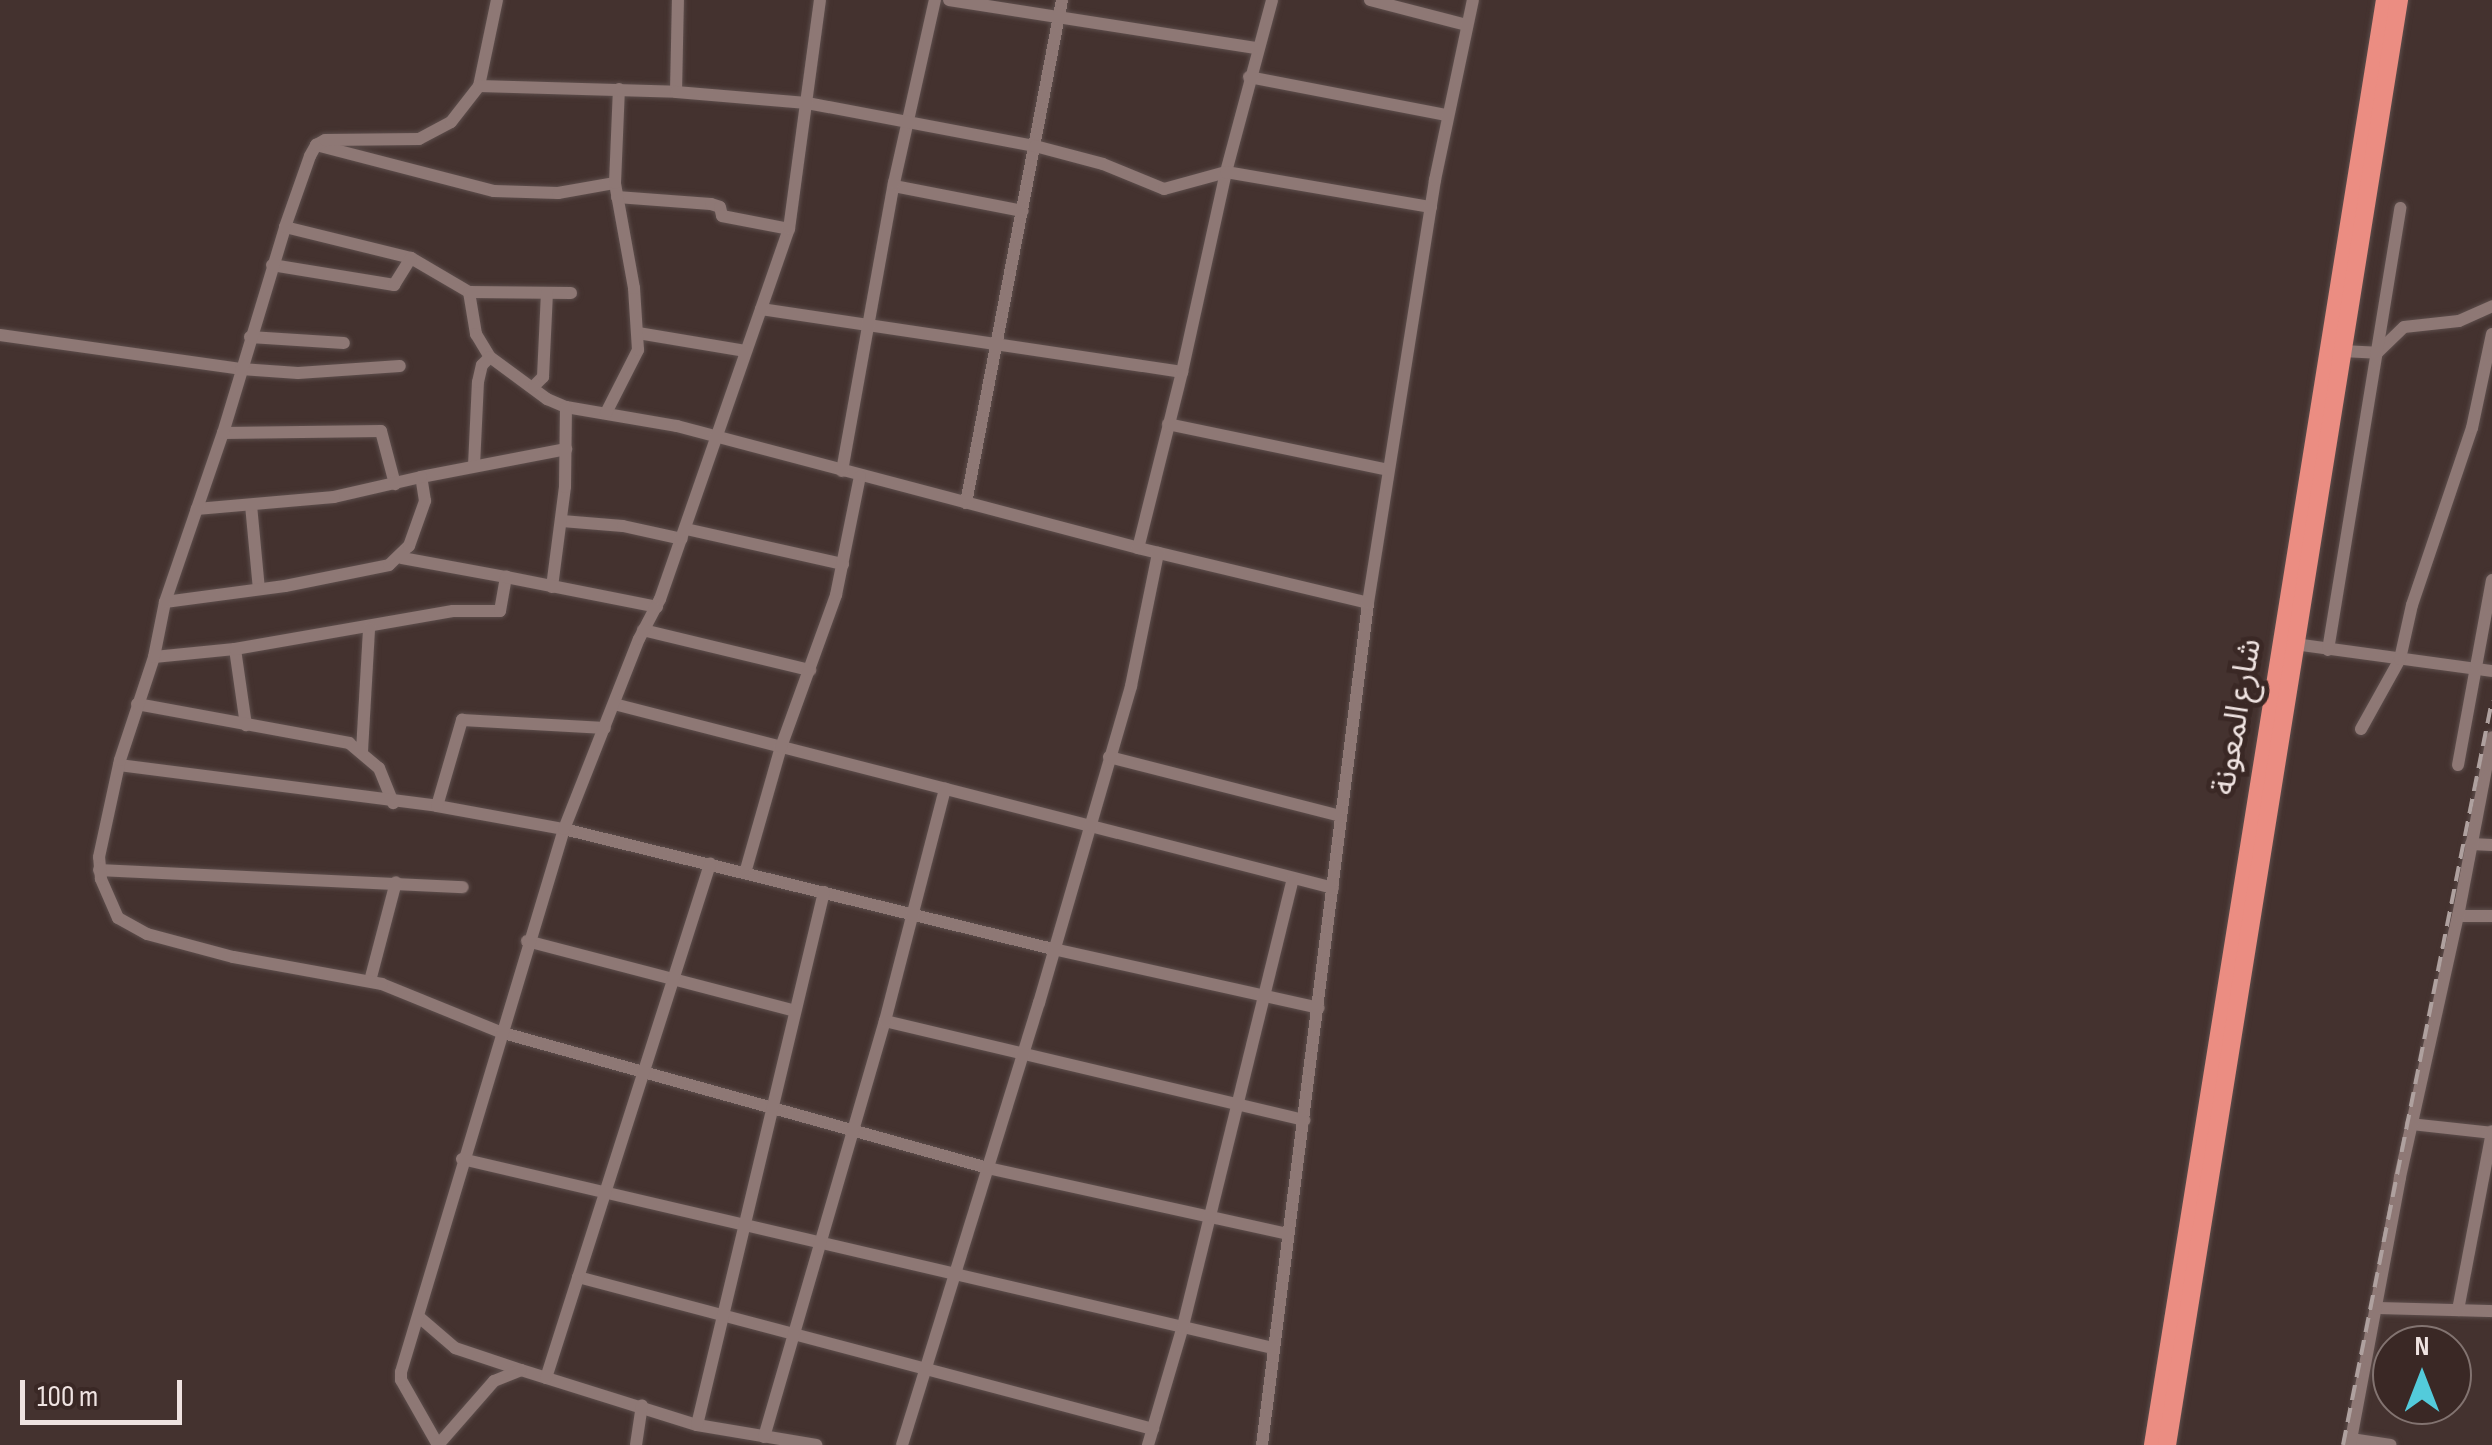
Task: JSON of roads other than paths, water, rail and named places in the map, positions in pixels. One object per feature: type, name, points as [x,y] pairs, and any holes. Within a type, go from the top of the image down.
[{"type":"highway","name":"شارع المعونة","points":[[2153,1445],[2385,0]]},
{"type":"highway","name":"شارع المعونة","points":[[2167,1445],[2399,0]]},
{"type":"street","points":[[497,0],[478,86],[451,122],[419,140],[338,137],[316,145],[272,265],[223,432],[164,602],[154,658],[119,765],[99,870],[118,918],[134,930],[233,957],[370,981],[500,1032],[988,1168],[1288,1234]]},
{"type":"street","points":[[676,92],[678,0]]},
{"type":"street","points":[[521,1370],[494,1381],[438,1445],[401,1380],[462,1159],[564,829],[684,534],[789,229],[820,0]]},
{"type":"street","points":[[842,472],[866,324],[935,0]]},
{"type":"street","points":[[948,0],[1257,48]]},
{"type":"street","points":[[966,503],[1062,0]]},
{"type":"street","points":[[1138,548],[1249,77],[1272,0]]},
{"type":"street","points":[[1370,0],[1468,25]]},
{"type":"street","points":[[1262,1445],[1368,603],[1447,115],[1473,0]]},
{"type":"street","points":[[1249,77],[1447,115]]},
{"type":"street","points":[[478,86],[676,92],[807,103],[1035,146],[1044,152],[1103,164],[1164,189],[1226,172],[1432,208]]},
{"type":"street","points":[[606,414],[633,362],[638,333],[631,262],[616,190],[619,90]]},
{"type":"street","points":[[316,145],[494,191],[616,190],[711,204],[720,207],[722,216],[789,229]]},
{"type":"street","points":[[894,186],[1023,211]]},
{"type":"street","points":[[2328,650],[2400,208]]},
{"type":"street","points":[[285,227],[410,258],[469,292],[571,293]]},
{"type":"street","points":[[272,265],[389,285],[396,284],[410,258]]},
{"type":"street","points":[[469,292],[476,334],[490,356],[547,399],[566,406],[678,426],[717,440],[1138,548],[1368,603]]},
{"type":"street","points":[[534,386],[543,377],[547,293]]},
{"type":"street","points":[[2342,351],[2376,352],[2404,327],[2459,322],[2492,306]]},
{"type":"street","points":[[761,309],[1182,372]]},
{"type":"street","points":[[638,333],[745,351]]},
{"type":"street","points":[[2361,729],[2400,660],[2412,605],[2472,428],[2492,334]]},
{"type":"street","points":[[0,335],[241,369],[298,373],[400,366]]},
{"type":"street","points":[[250,337],[344,344]]},
{"type":"street","points":[[474,466],[478,382],[482,364],[490,356]]},
{"type":"street","points":[[552,587],[562,521],[566,406]]},
{"type":"street","points":[[1168,424],[1388,470]]},
{"type":"street","points":[[223,432],[381,431],[395,484]]},
{"type":"street","points":[[196,509],[350,495],[566,449]]},
{"type":"street","points":[[745,873],[781,747],[843,564],[860,476]]},
{"type":"street","points":[[402,558],[424,512],[421,477]]},
{"type":"street","points":[[251,505],[259,590]]},
{"type":"street","points":[[562,521],[684,534],[843,564]]},
{"type":"street","points":[[902,1445],[1090,828],[1141,648],[1158,553]]},
{"type":"street","points":[[164,602],[380,568],[402,558],[657,606]]},
{"type":"street","points":[[154,658],[234,649],[453,612],[500,611],[506,577]]},
{"type":"street","points":[[2458,766],[2492,580]]},
{"type":"street","points":[[362,751],[369,628]]},
{"type":"street","points":[[643,630],[810,670]]},
{"type":"street","points":[[2296,644],[2492,670]]},
{"type":"street","points":[[234,649],[246,724]]},
{"type":"street","points":[[137,704],[342,740],[362,751],[379,768],[394,803]]},
{"type":"street","points":[[614,704],[1333,888]]},
{"type":"street","points":[[437,806],[462,720],[605,728]]},
{"type":"street","points":[[2392,1445],[2351,1442],[2411,1124],[2458,916],[2492,738]]},
{"type":"street","points":[[1109,757],[1341,816]]},
{"type":"street","points":[[119,765],[437,806],[564,829],[1053,949],[1318,1008]]},
{"type":"street","points":[[764,1437],[885,1021],[945,789]]},
{"type":"street","points":[[2471,844],[2492,845]]},
{"type":"street","points":[[546,1378],[710,864]]},
{"type":"street","points":[[99,870],[463,888]]},
{"type":"street","points":[[1148,1445],[1182,1326],[1293,879]]},
{"type":"street","points":[[370,981],[396,882]]},
{"type":"street","points":[[697,1425],[824,892]]},
{"type":"street","points":[[2458,916],[2492,916]]},
{"type":"street","points":[[527,940],[674,982],[794,1010]]},
{"type":"street","points":[[885,1021],[1304,1120]]},
{"type":"street","points":[[2411,1124],[2492,1132],[2485,1194],[2458,1310]]},
{"type":"street","points":[[462,1159],[956,1271],[1273,1348]]},
{"type":"street","points":[[578,1277],[1153,1429]]},
{"type":"street","points":[[2375,1308],[2492,1312]]},
{"type":"street","points":[[419,1316],[455,1348],[521,1370],[697,1425],[809,1444]]},
{"type":"street","points":[[636,1445],[642,1406]]},
{"type":"railway","points":[[2343,1445],[2492,701]]}]
